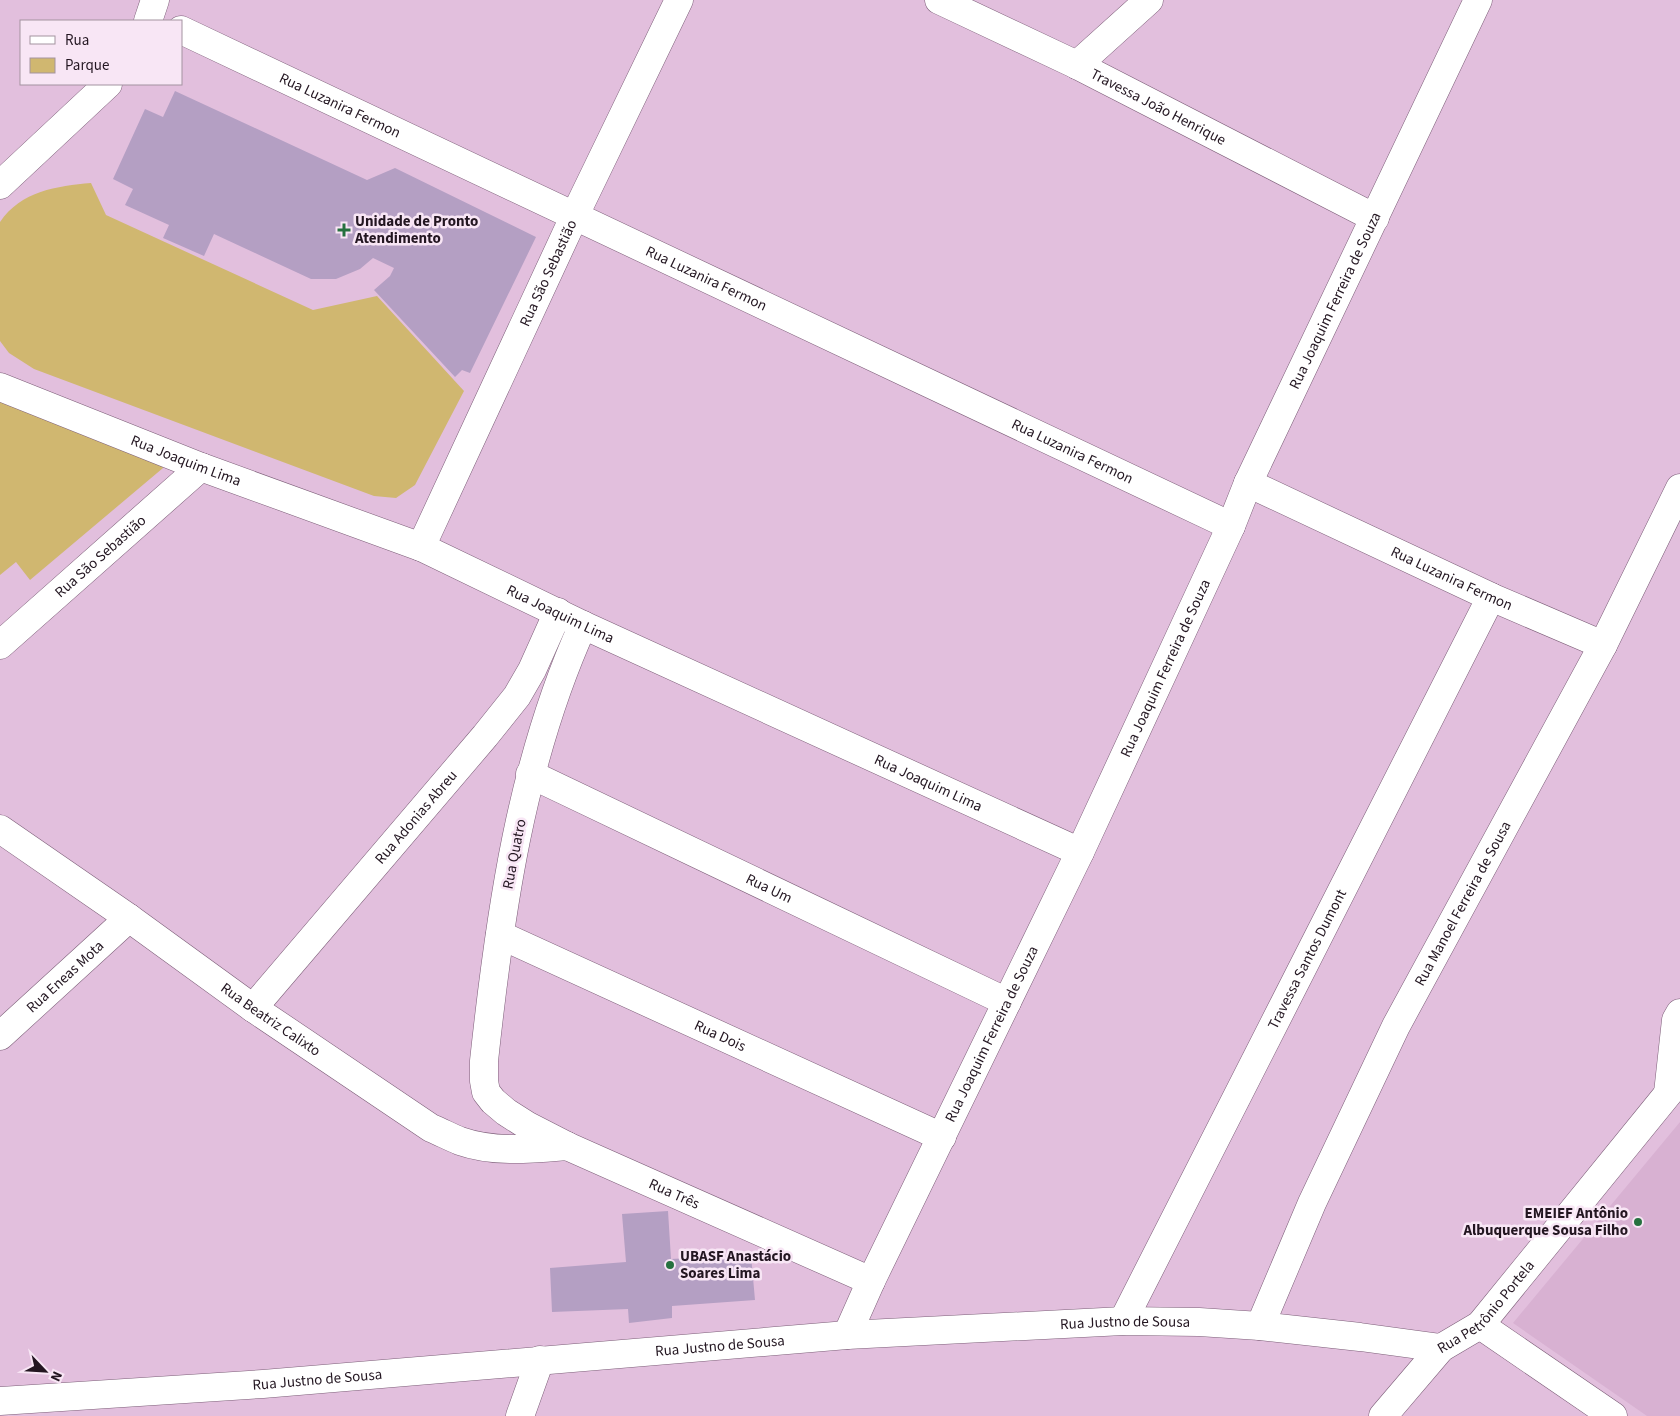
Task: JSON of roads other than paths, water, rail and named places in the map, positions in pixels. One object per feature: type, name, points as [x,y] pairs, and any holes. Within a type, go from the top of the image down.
[{"type":"street","name":"Rua São Sebastião","points":[[421,547],[574,217],[679,0]]},
{"type":"street","name":"Travessa João Henrique","points":[[939,0],[1077,66],[1375,218]]},
{"type":"street","points":[[1077,66],[1150,0]]},
{"type":"street","name":"Rua Joaquim Ferreira de Souza","points":[[847,1335],[871,1280],[1080,852],[1231,526],[1248,483],[1478,0]]},
{"type":"street","name":"Rua Luzanira Fermon","points":[[182,30],[1231,526]]},
{"type":"street","points":[[0,185],[107,85]]},
{"type":"street","name":"Rua Joaquim Lima","points":[[0,368],[30,398]]},
{"type":"street","name":"Rua Joaquim Lima","points":[[0,387],[201,467],[421,547],[583,625],[1080,852]]},
{"type":"street","name":"Rua São Sebastião","points":[[0,645],[201,467]]},
{"type":"street","name":"Rua Luzanira Fermon","points":[[1248,483],[1491,597],[1603,645]]},
{"type":"street","name":"Rua Manoel Ferreira de Sousa","points":[[1260,1326],[1312,1203],[1396,1026],[1603,645],[1680,488]]},
{"type":"street","name":"Travessa Santos Dumont","points":[[1124,1321],[1491,597]]},
{"type":"street","name":"Rua Adonias Abreu","points":[[253,1008],[485,736],[516,696],[532,670],[558,612]]},
{"type":"street","name":"Rua Quatro","points":[[486,1092],[484,1061],[509,871],[530,774],[569,655],[583,625]]},
{"type":"street","name":"Rua Um","points":[[530,774],[1007,1002]]},
{"type":"street","name":"Rua Beatriz Calixto","points":[[0,828],[253,1008],[431,1128],[460,1141],[486,1147],[527,1149],[567,1146]]},
{"type":"street","name":"Rua Eneas Mota","points":[[0,1036],[129,918]]},
{"type":"street","name":"Rua Dois","points":[[500,935],[942,1137]]},
{"type":"street","points":[[1674,1086],[1676,1020],[1680,1013]]},
{"type":"street","name":"Rua Petrônio Portela","points":[[1383,1416],[1441,1348],[1480,1325],[1674,1086]]},
{"type":"street","name":"Rua Três","points":[[486,1092],[506,1112],[567,1146],[871,1280]]},
{"type":"street","name":"Rua Justno de Sousa","points":[[0,1401],[263,1384],[847,1335],[1124,1321],[1199,1322],[1260,1326],[1441,1348]]},
{"type":"street","points":[[1480,1325],[1614,1416]]},
{"type":"street","points":[[520,1416],[540,1360]]},
{"type":"place","name":"Unidade de Pronto Atendimento","points":[[344,230]]},
{"type":"place","name":"EMEIEF Antônio Albuquerque Sousa Filho","points":[[1638,1222]]},
{"type":"place","name":"UBASF Anastácio Soares Lima","points":[[670,1265]]}]
